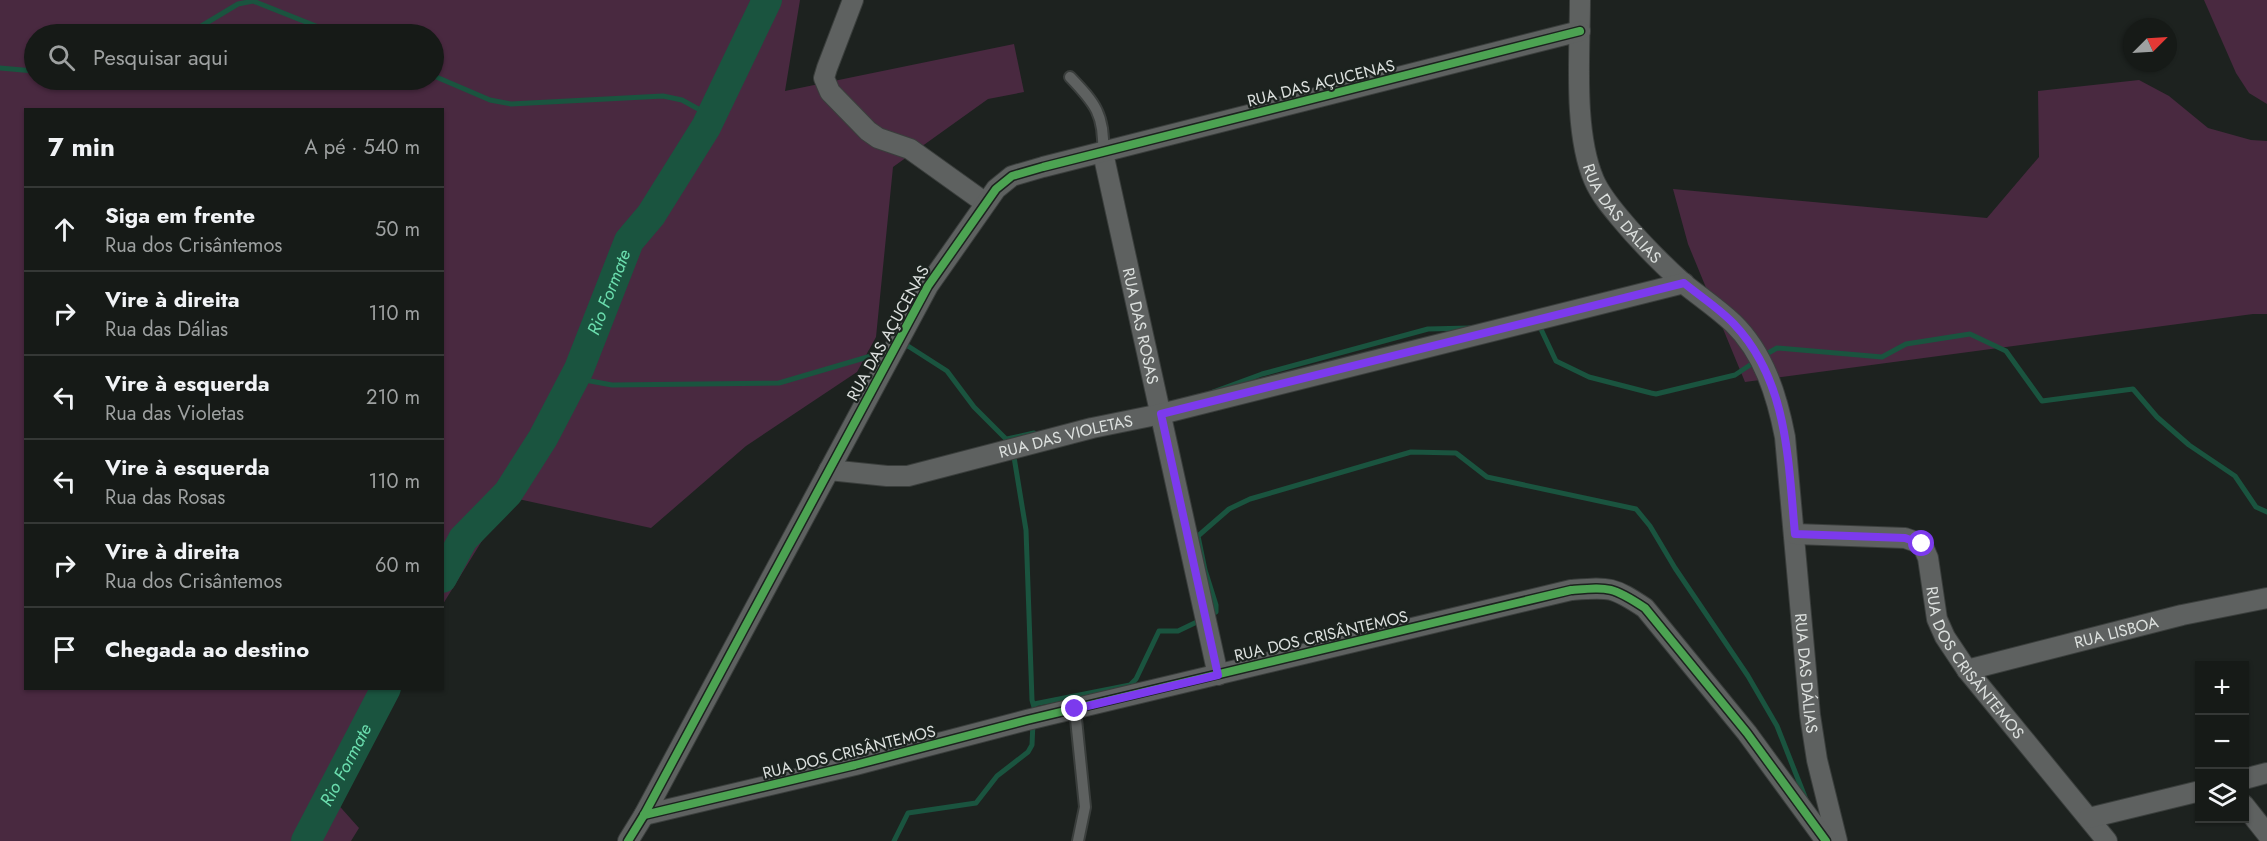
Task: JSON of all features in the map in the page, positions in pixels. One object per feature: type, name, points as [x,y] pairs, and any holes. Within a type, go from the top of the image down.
[{"type":"street","points":[[853,0],[824,78],[830,92],[868,131],[878,138],[910,149],[984,202]]},
{"type":"street","name":"RUA DAS DÁLIAS","points":[[1580,0],[1582,131],[1587,158],[1595,181],[1606,201],[1632,233],[1684,283],[1734,324],[1766,370],[1778,401],[1785,436],[1795,534],[1810,715],[1817,760],[1837,841]]},
{"type":"street","name":"RUA DAS AÇUCENAS","points":[[628,841],[928,286],[984,202],[996,189],[1012,176],[1580,31]]},
{"type":"street","name":"RUA DAS ROSAS","points":[[1103,153],[1218,675]]},
{"type":"street","name":"RUA DAS VIOLETAS","points":[[829,470],[908,476],[1092,428],[1161,414],[1684,283]]},
{"type":"street","name":"RUA DOS CRISÂNTEMOS","points":[[1795,534],[1905,538],[1922,544],[1928,558],[1937,619],[1945,637],[1967,670],[2107,841]]},
{"type":"street","name":"RUA DOS CRISÂNTEMOS","points":[[644,815],[1570,590],[1606,587],[1624,594],[1645,608],[1747,733],[1826,841]]},
{"type":"street","name":"RUA LISBOA","points":[[1967,670],[2182,615],[2267,598]]},
{"type":"street","points":[[2249,778],[2267,773]]},
{"type":"street","points":[[2089,818],[2195,792]]},
{"type":"street","points":[[2249,811],[2267,834]]},
{"type":"lane","points":[[1070,77],[1093,100],[1104,133],[1103,153]]},
{"type":"lane","points":[[1075,709],[1084,807],[1078,841]]},
{"type":"shaded area","points":[[0,0],[800,0],[785,91],[1014,44],[1024,92],[988,99],[893,167],[876,337],[857,372],[746,446],[651,528],[509,497],[444,602],[444,108],[24,108],[24,690],[389,690],[326,791],[359,828],[351,841],[0,841]]},
{"type":"shaded area","points":[[2204,0],[2267,0],[2267,104],[2249,93],[2236,73]]},
{"type":"shaded area","points":[[2139,80],[2169,96],[2208,128],[2251,140],[2267,141],[2267,314],[2253,314],[1745,382],[1688,244],[1673,189],[1987,218],[2039,157],[2038,91]]},
{"type":"waterway","name":"Rio Formate","points":[[444,574],[463,539],[508,493],[543,438],[579,369],[629,241],[651,215],[706,127],[767,0]]},
{"type":"waterway","points":[[205,24],[238,4],[253,1],[311,24]]},
{"type":"waterway","points":[[0,68],[24,70]]},
{"type":"waterway","points":[[444,80],[490,100],[511,104],[663,96],[682,100],[711,116]]},
{"type":"waterway","points":[[1537,325],[1556,361],[1589,377],[1656,394],[1735,375],[1756,361]]},
{"type":"waterway","points":[[1213,392],[1262,374],[1428,329],[1470,328]]},
{"type":"waterway","points":[[1763,356],[1777,348],[1882,357],[1906,344],[1970,334],[2006,351],[2042,401],[2133,389],[2157,417],[2189,445],[2235,476],[2256,507],[2267,512]]},
{"type":"waterway","points":[[900,347],[908,346],[947,371],[974,407],[1007,440]]},
{"type":"waterway","points":[[574,378],[612,385],[779,383],[888,351]]},
{"type":"waterway","points":[[1007,439],[1034,433]]},
{"type":"waterway","points":[[1013,451],[1026,530],[1034,707]]},
{"type":"waterway","points":[[1210,616],[1216,612],[1216,605],[1205,570],[1198,536],[1229,509],[1250,499],[1411,452],[1456,453],[1487,477],[1636,509],[1650,526],[1675,568],[1748,676],[1777,726],[1807,802]]},
{"type":"waterway","points":[[1034,704],[1130,685],[1136,679],[1159,631],[1178,631],[1201,620]]},
{"type":"waterway","name":"Rio Formate","points":[[306,841],[385,690]]},
{"type":"waterway","points":[[894,841],[908,813],[976,803],[997,776],[1028,752],[1032,745],[1033,722]]},
{"type":"cycle path","points":[[628,841],[928,286],[996,189],[1012,176],[1043,167],[1580,31]]},
{"type":"cycle path","points":[[644,815],[855,765],[1027,720],[1571,590],[1594,588],[1625,595],[1645,608],[1747,733],[1826,841]]},
{"type":"route","points":[[1075,709],[1218,675],[1161,414],[1684,283],[1734,324],[1766,370],[1778,401],[1785,436],[1795,534],[1905,538],[1922,544]]}]
